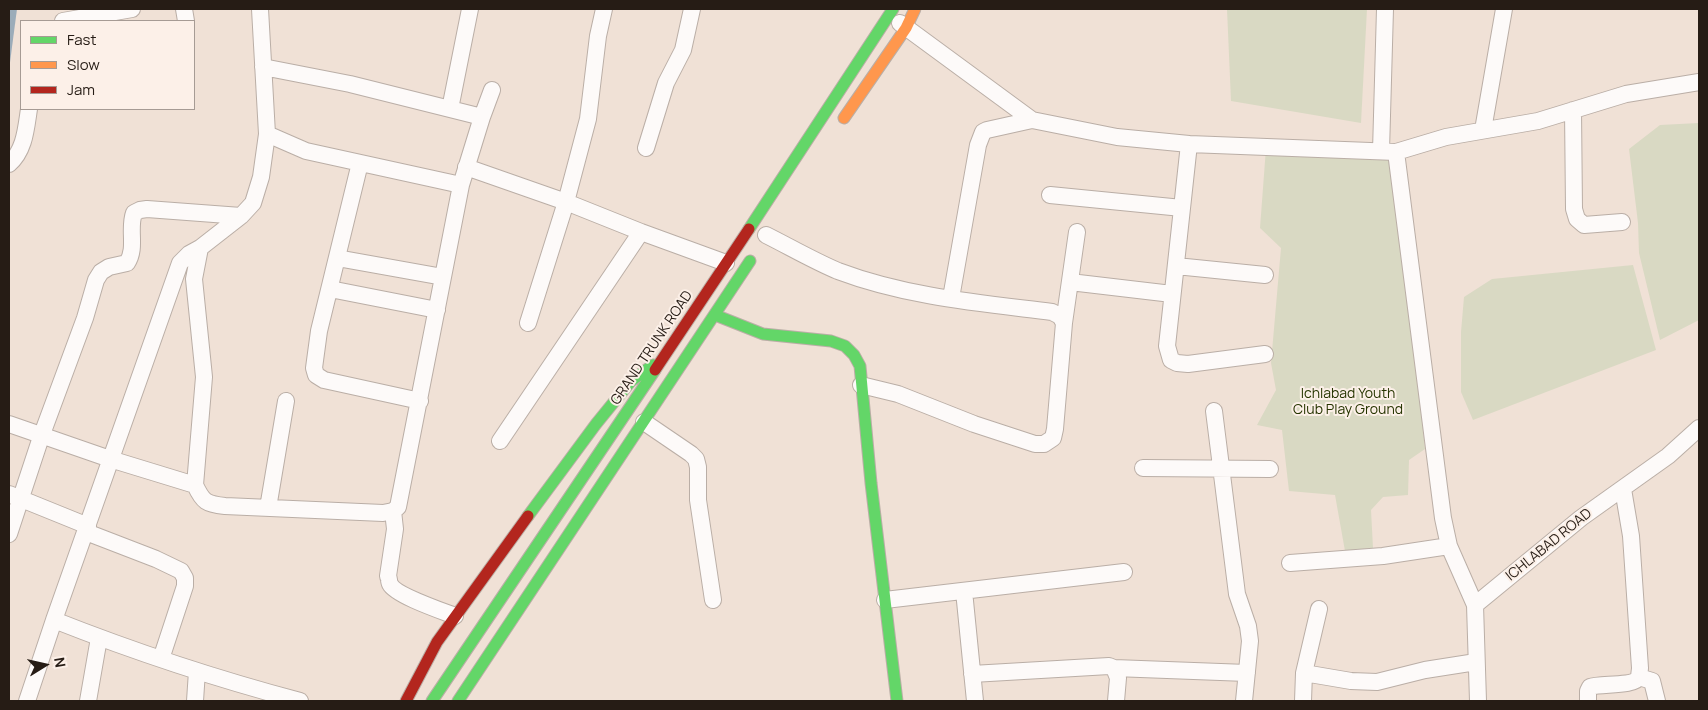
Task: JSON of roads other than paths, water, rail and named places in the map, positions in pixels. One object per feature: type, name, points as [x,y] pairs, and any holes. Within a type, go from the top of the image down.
[{"type":"main road","points":[[839,126],[906,28],[915,9]]},
{"type":"main road","name":"GRAND TRUNK ROAD","points":[[432,701],[663,358],[892,12]]},
{"type":"main road","points":[[458,701],[764,239]]},
{"type":"main road","points":[[715,315],[763,334],[831,341],[845,346],[854,355],[860,366],[871,483],[897,701]]},
{"type":"main road","points":[[406,701],[438,642],[455,616],[596,424],[632,381],[663,358]]},
{"type":"street","points":[[69,20],[132,9]]},
{"type":"street","points":[[27,701],[180,263],[189,254],[200,248],[241,216],[253,203],[261,177],[266,134],[260,9]]},
{"type":"street","points":[[450,109],[470,9]]},
{"type":"street","points":[[528,323],[566,202],[588,119],[598,36],[604,9]]},
{"type":"street","points":[[646,148],[666,83],[683,50],[692,9]]},
{"type":"street","points":[[1385,9],[1388,151],[1443,518],[1449,546],[1475,605],[1478,701]]},
{"type":"street","points":[[1483,130],[1504,9]]},
{"type":"street","points":[[892,12],[906,28],[1032,120]]},
{"type":"street","points":[[263,67],[350,84],[482,117]]},
{"type":"street","points":[[951,298],[978,145],[981,135],[988,130],[1032,120],[1117,137],[1188,144],[1388,151],[1439,138],[1538,121],[1626,94],[1699,82]]},
{"type":"street","points":[[200,248],[194,279],[204,377],[194,485],[200,496],[208,504],[383,513],[393,511],[398,507],[461,185],[492,90]]},
{"type":"street","points":[[9,164],[14,160],[21,148],[29,110]]},
{"type":"street","points":[[1573,110],[1574,209],[1577,218],[1584,226],[1622,222]]},
{"type":"street","points":[[266,134],[306,151],[461,185]]},
{"type":"street","points":[[1188,144],[1167,346],[1171,360],[1177,363],[1188,364],[1264,354]]},
{"type":"street","points":[[360,163],[319,331],[314,368],[316,375],[324,380],[420,401]]},
{"type":"street","points":[[466,167],[566,202],[726,263]]},
{"type":"street","points":[[1050,195],[1182,208]]},
{"type":"street","points":[[9,534],[15,496],[41,437],[85,318],[96,280],[101,272],[109,267],[127,263],[130,258],[132,252],[132,218],[134,213],[147,209],[241,216]]},
{"type":"street","points":[[500,441],[641,232]]},
{"type":"street","points":[[861,385],[898,394],[974,424],[1035,444],[1044,444],[1053,438],[1056,429],[1064,323],[1077,232]]},
{"type":"street","points":[[764,239],[837,270],[922,294],[1052,312],[1060,316],[1064,323]]},
{"type":"street","points":[[337,258],[443,277]]},
{"type":"street","points":[[1176,266],[1265,275]]},
{"type":"street","points":[[1070,282],[1172,294]]},
{"type":"street","points":[[330,289],[437,310]]},
{"type":"street","points":[[268,508],[286,401]]},
{"type":"street","points":[[1214,411],[1237,594],[1248,626],[1250,642],[1244,701]]},
{"type":"street","points":[[644,422],[692,454],[696,459],[698,467],[698,500],[713,600]]},
{"type":"street","points":[[9,424],[41,437],[110,460],[194,485]]},
{"type":"street","name":"ICHLABAD ROAD","points":[[1475,605],[1581,518],[1668,456],[1699,428]]},
{"type":"street","points":[[1143,468],[1270,469]]},
{"type":"street","points":[[1588,701],[1590,687],[1629,683],[1635,681],[1639,676],[1631,536],[1623,489]]},
{"type":"street","points":[[15,496],[181,571],[185,578],[185,586],[161,659]]},
{"type":"street","points":[[393,511],[395,524],[388,576],[390,584],[394,589],[405,595],[455,616]]},
{"type":"street","points":[[1290,563],[1383,556],[1449,546]]},
{"type":"street","points":[[885,600],[1124,572]]},
{"type":"street","points":[[964,591],[975,701]]},
{"type":"street","points":[[1303,701],[1304,673],[1319,609]]},
{"type":"street","points":[[54,620],[99,638],[197,671],[300,701]]},
{"type":"street","points":[[88,701],[99,638]]},
{"type":"street","points":[[1304,673],[1351,681],[1377,682],[1425,670],[1476,662]]},
{"type":"street","points":[[972,674],[1109,666],[1114,668],[1247,673]]},
{"type":"street","points":[[1114,668],[1118,678],[1116,701]]},
{"type":"street","points":[[195,701],[197,671]]},
{"type":"street","points":[[1639,676],[1652,681],[1657,701]]},
{"type":"water","points":[[9,9],[17,9],[9,70]]},
{"type":"park label","name":"Ichlabad Youth Club Play Ground","points":[[1348,402]]}]
